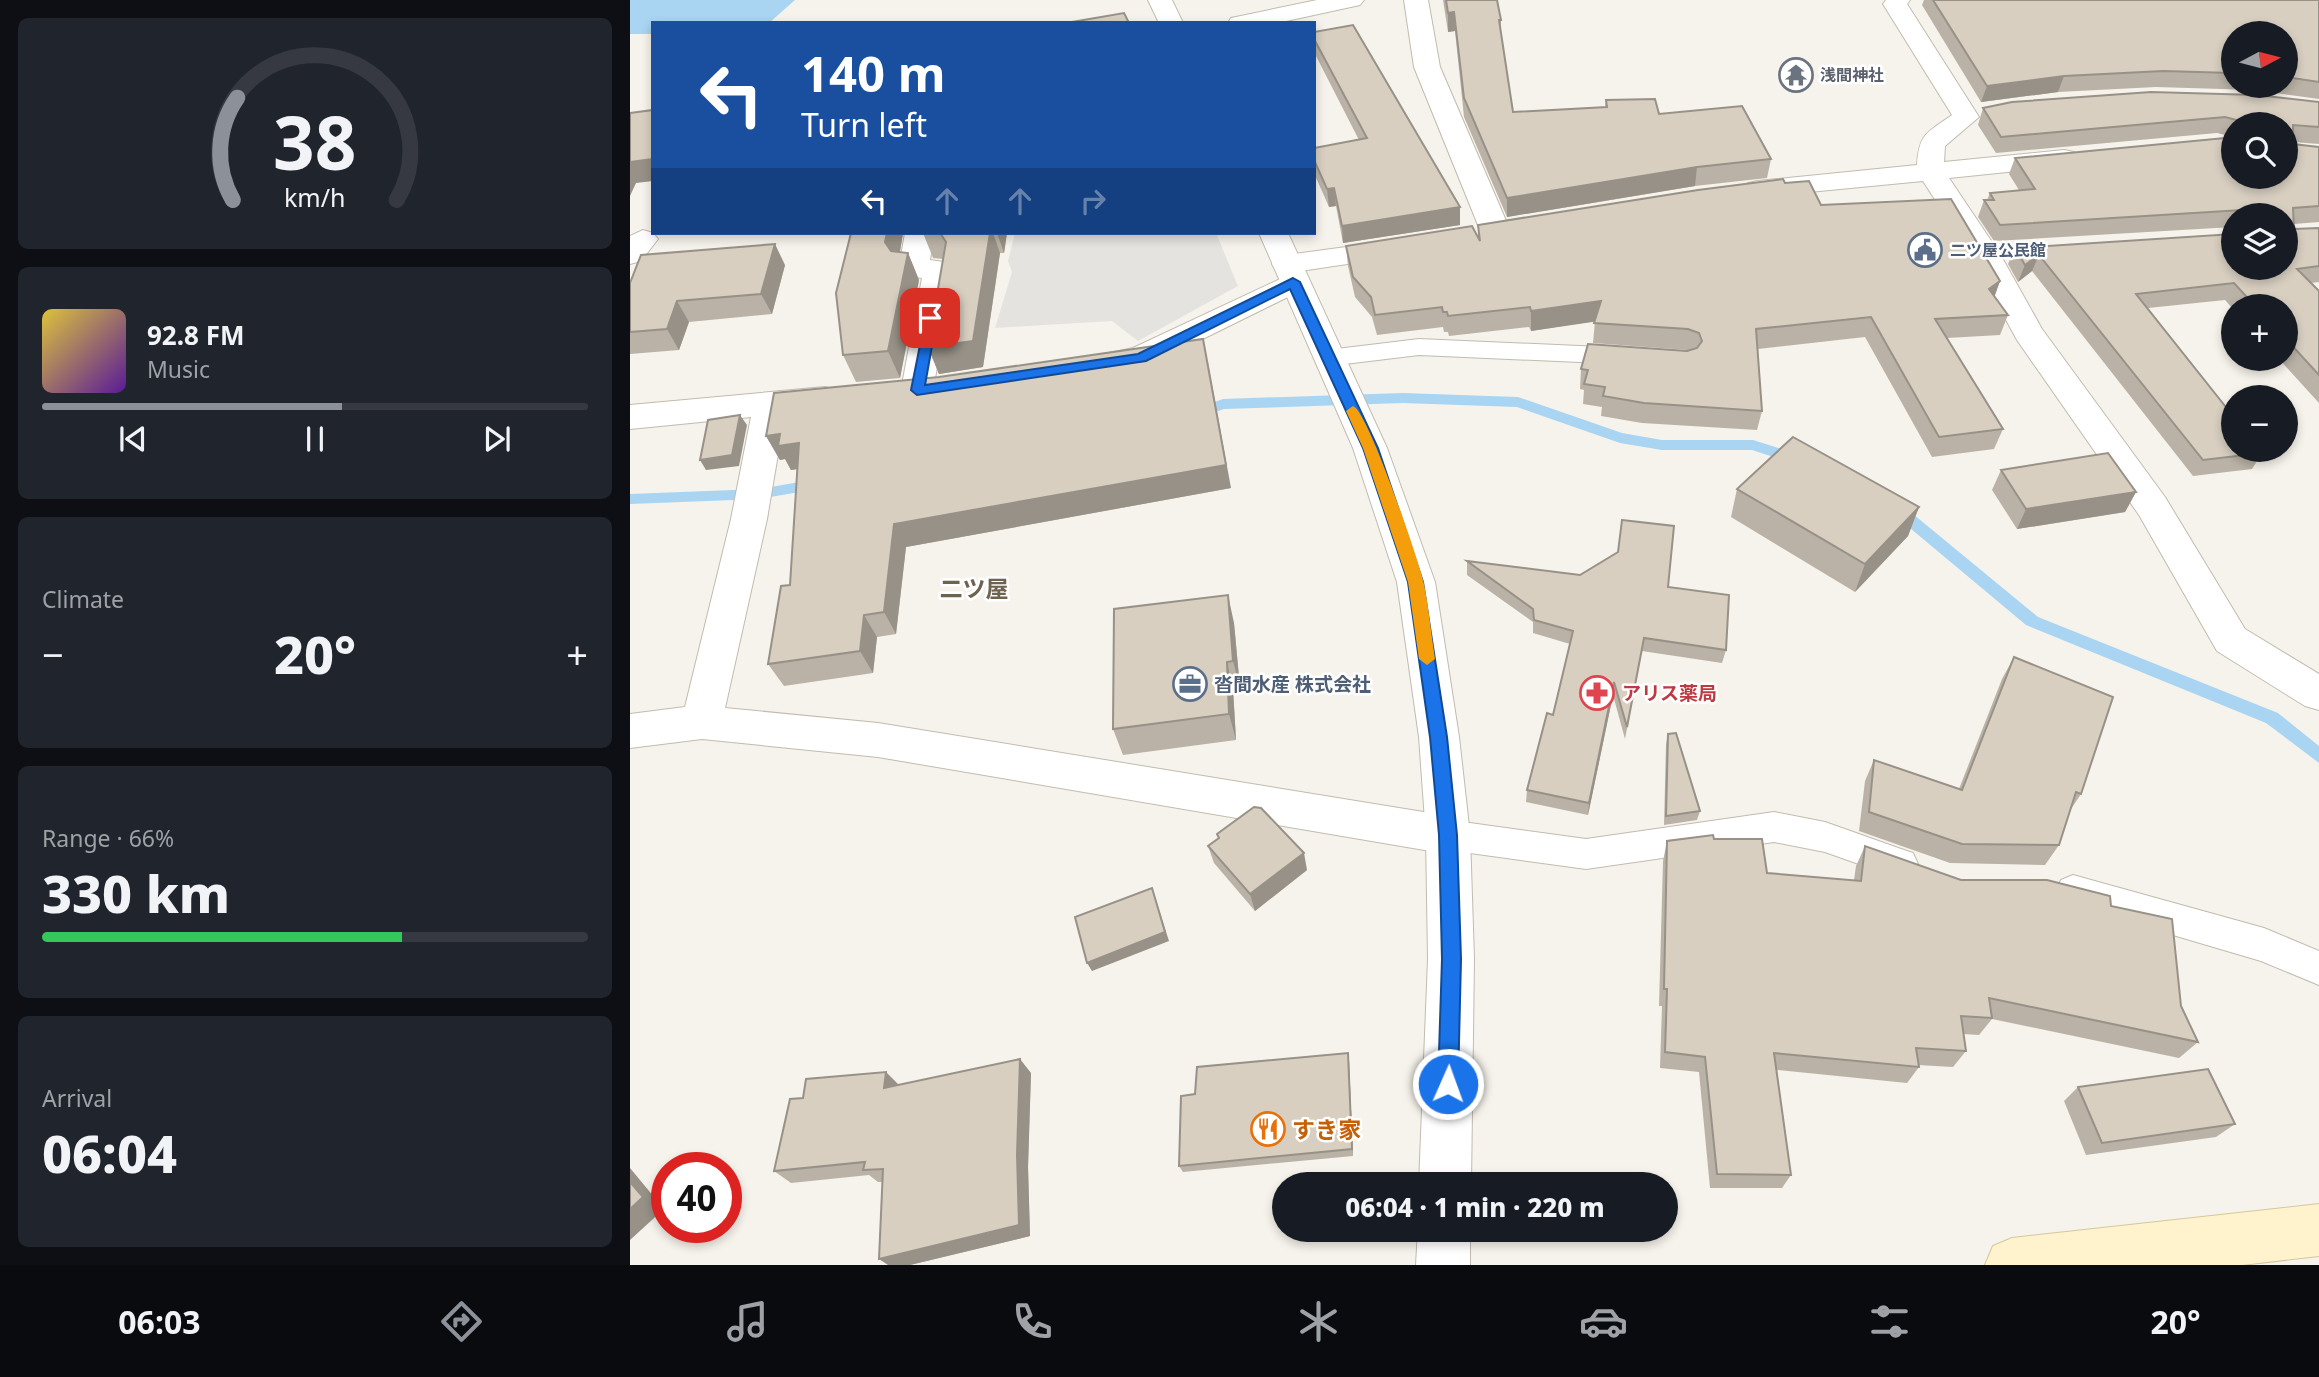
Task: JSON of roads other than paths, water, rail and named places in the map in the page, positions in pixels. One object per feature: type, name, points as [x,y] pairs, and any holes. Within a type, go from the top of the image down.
[{"type":"main road","points":[[2012,1265],[2319,1230]]},
{"type":"street","points":[[1160,0],[1170,21]]},
{"type":"street","points":[[1250,21],[1352,0]]},
{"type":"street","points":[[1416,0],[1427,67],[1495,231]]},
{"type":"street","points":[[1898,0],[1895,4],[1976,114],[1932,143],[1930,170],[1998,253],[2028,333],[2152,506],[2231,640],[2319,694]]},
{"type":"street","points":[[1738,192],[2094,155]]},
{"type":"street","points":[[919,390],[939,270],[914,268],[920,235]]},
{"type":"street","points":[[1274,235],[1370,448],[1416,582],[1439,737],[1448,835],[1451,959],[1445,1172]]},
{"type":"street","points":[[1086,366],[1141,358],[1290,273],[1429,243]]},
{"type":"street","points":[[630,417],[850,396]]},
{"type":"street","points":[[702,722],[760,468],[770,402]]},
{"type":"street","points":[[630,731],[702,722],[878,740],[1448,835]]},
{"type":"street","points":[[1443,1265],[1444,1242]]},
{"type":"lane","points":[[1334,369],[1419,347],[1644,357]]},
{"type":"lane","points":[[1448,835],[1586,854],[1774,827],[1825,837],[1925,872]]},
{"type":"lane","points":[[2040,881],[2263,945],[2319,968]]},
{"type":"water","points":[[630,0],[795,0],[771,21],[651,21],[651,34],[630,34]]},
{"type":"waterway","points":[[1195,414],[1223,404],[1403,398],[1518,402],[1620,438],[1662,445],[1753,445],[1796,459]]},
{"type":"waterway","points":[[630,499],[759,494],[817,484]]},
{"type":"waterway","points":[[1897,509],[2032,621],[2272,718],[2319,756]]},
{"type":"place","name":"浅間神社","points":[[1796,75]]},
{"type":"place","name":"二ツ屋公民館","points":[[1925,250]]},
{"type":"place","name":"沓間水産 株式会社","points":[[1190,684]]},
{"type":"place","name":"アリス薬局","points":[[1597,693]]},
{"type":"place","name":"すき家","points":[[1268,1129]]},
{"type":"district","name":"二ツ屋","points":[[974,588]]}]
